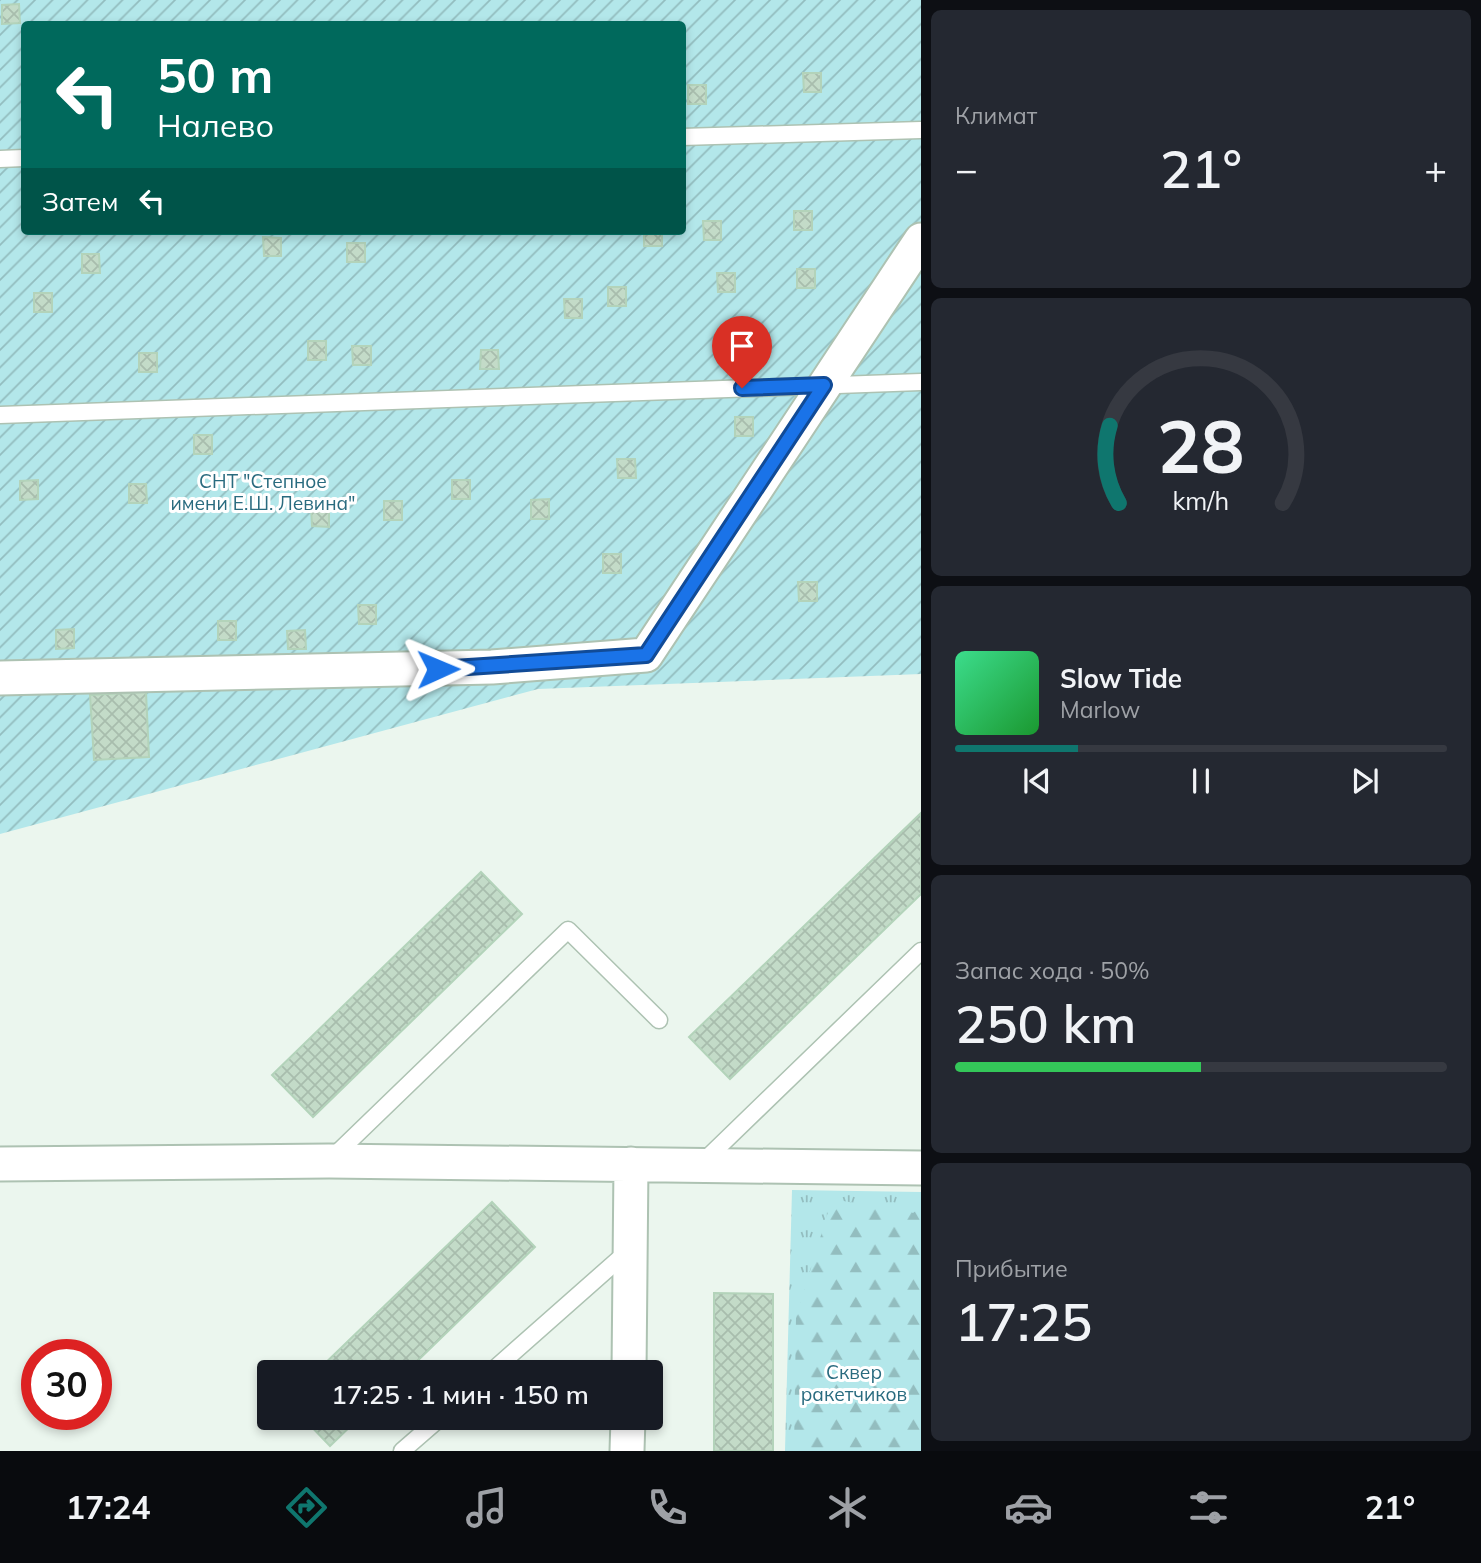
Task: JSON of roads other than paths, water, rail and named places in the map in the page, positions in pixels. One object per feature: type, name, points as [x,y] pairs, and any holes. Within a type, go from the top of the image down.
[{"type":"street","points":[[0,678],[492,667],[646,655],[921,240]]},
{"type":"street","points":[[0,1164],[329,1161],[702,1163],[921,1168]]},
{"type":"street","points":[[629,1360],[631,1164]]},
{"type":"street","points":[[627,1451],[628,1430]]},
{"type":"lane","points":[[686,137],[921,130]]},
{"type":"lane","points":[[0,159],[21,158]]},
{"type":"lane","points":[[0,415],[921,382]]},
{"type":"lane","points":[[329,1161],[568,930],[660,1020]]},
{"type":"lane","points":[[702,1163],[921,951]]},
{"type":"lane","points":[[505,1360],[631,1248]]},
{"type":"lane","points":[[402,1451],[426,1430]]},
{"type":"park label","name":"СНТ \"Степное имени Е.Ш. Левина\"","points":[[263,492]]},
{"type":"park label","name":"Сквер ракетчиков","points":[[854,1383]]}]
